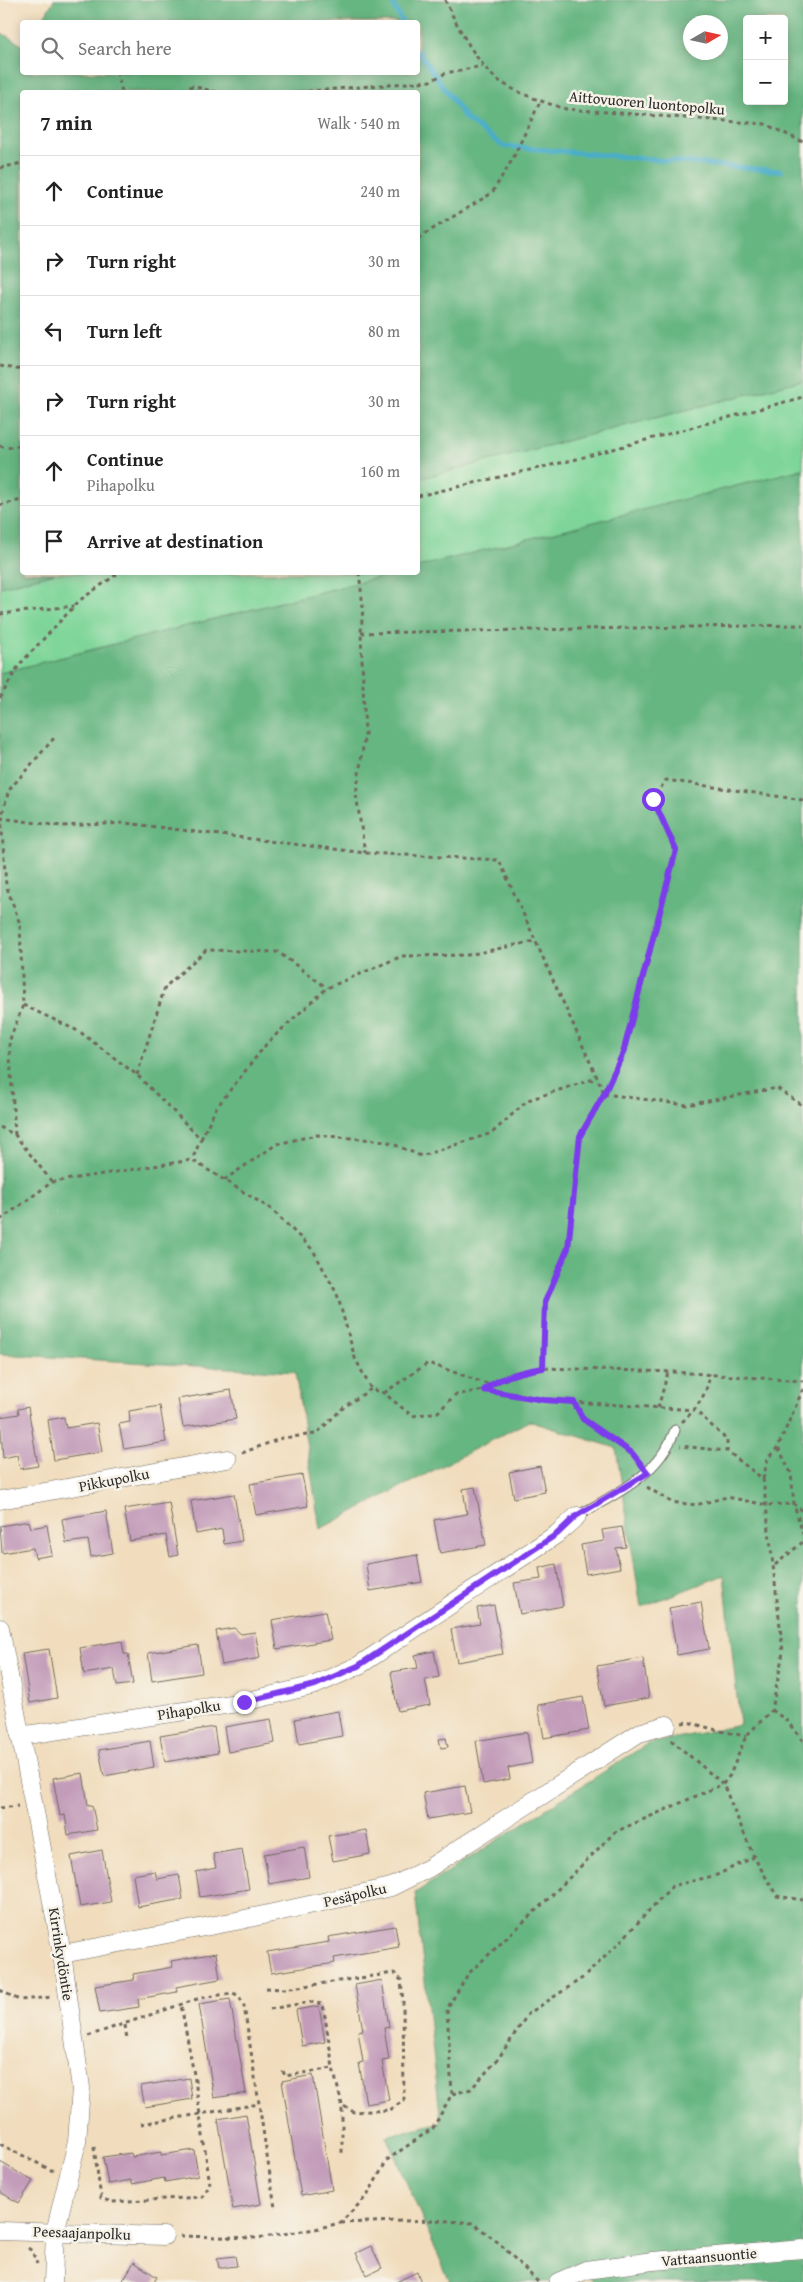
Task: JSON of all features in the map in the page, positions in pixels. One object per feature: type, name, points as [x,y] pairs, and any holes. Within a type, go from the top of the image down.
[{"type":"street","name":"Pikkupolku","points":[[0,1500],[227,1459]]},
{"type":"street","name":"Pihapolku","points":[[20,1736],[244,1702],[315,1685],[358,1666],[557,1534],[576,1516]]},
{"type":"street","name":"Kirrinkydöntie","points":[[0,1628],[62,1954],[81,2088],[77,2142],[46,2278]]},
{"type":"street","name":"Pesäpolku","points":[[62,1954],[236,1921],[391,1887],[429,1868],[639,1733],[662,1726]]},
{"type":"street","name":"Peesaajanpolku","points":[[0,2231],[164,2236]]},
{"type":"street","name":"Vattaansuontie","points":[[558,2282],[586,2270],[608,2267],[803,2249]]},
{"type":"lane","points":[[576,1516],[648,1473],[670,1445],[675,1430]]},
{"type":"path","name":"Aittovuoren luontopolku","points":[[445,0],[483,66],[499,80],[540,102],[566,108],[765,124],[803,142]]},
{"type":"path","points":[[324,90],[430,81],[446,73],[483,66]]},
{"type":"path","points":[[117,75],[121,90]]},
{"type":"path","points":[[186,90],[192,86],[208,90]]},
{"type":"path","points":[[420,237],[492,193],[526,134],[540,102]]},
{"type":"path","points":[[0,168],[20,163]]},
{"type":"path","points":[[0,366],[20,370]]},
{"type":"path","points":[[420,496],[573,460],[803,397]]},
{"type":"path","points":[[0,446],[6,448],[20,445]]},
{"type":"path","points":[[0,505],[20,500]]},
{"type":"path","points":[[0,698],[19,665],[75,606],[116,575]]},
{"type":"path","points":[[359,575],[363,607],[360,632],[365,734],[356,794],[364,853]]},
{"type":"path","points":[[0,614],[75,606]]},
{"type":"path","points":[[360,632],[803,625]]},
{"type":"path","points":[[15,1135],[9,1042],[23,1005],[20,924],[6,886],[0,818],[9,790],[55,737]]},
{"type":"path","points":[[543,1368],[545,1302],[568,1248],[580,1136],[604,1094],[623,1053],[676,850],[653,799],[666,780],[803,800]]},
{"type":"path","points":[[0,818],[61,826],[125,823],[364,853],[499,860],[604,1094]]},
{"type":"path","points":[[192,1160],[216,1108],[268,1042],[327,988],[402,956],[468,955],[535,941]]},
{"type":"path","points":[[137,1074],[165,987],[206,950],[278,952],[327,988]]},
{"type":"path","points":[[23,1005],[80,1032],[137,1074],[202,1139]]},
{"type":"path","points":[[224,1180],[277,1144],[316,1134],[386,1142],[421,1156],[492,1133],[528,1100],[596,1078]]},
{"type":"path","points":[[604,1094],[687,1105],[777,1088],[803,1106]]},
{"type":"path","points":[[0,1127],[15,1135],[52,1182]]},
{"type":"path","points":[[0,1219],[52,1182],[192,1160],[270,1209],[313,1250],[337,1294],[355,1358],[371,1389],[384,1393],[412,1416],[438,1412],[454,1395],[484,1390],[544,1400],[695,1410],[727,1440],[728,1451]]},
{"type":"path","points":[[384,1393],[428,1364],[490,1385]]},
{"type":"path","points":[[484,1390],[490,1385],[519,1372],[543,1368],[710,1374],[803,1381]]},
{"type":"path","points":[[658,1408],[668,1372]]},
{"type":"path","points":[[675,1430],[695,1410],[708,1388],[710,1374]]},
{"type":"path","points":[[227,1459],[282,1438],[316,1434],[344,1407],[371,1389]]},
{"type":"path","points":[[340,2223],[367,2196],[387,2160],[433,2128],[452,2094],[447,2009],[468,1974],[548,1899],[615,1832],[723,1784],[730,1775],[746,1736],[772,1710],[783,1652],[763,1479],[768,1458],[778,1447],[803,1389]]},
{"type":"path","points":[[574,1402],[583,1419],[632,1453],[648,1473]]},
{"type":"path","points":[[670,1445],[728,1451],[763,1479]]},
{"type":"path","points":[[778,1447],[791,1473],[794,1504],[803,1534]]},
{"type":"path","points":[[637,1480],[671,1502],[696,1505],[726,1497],[767,1505],[794,1504],[803,1511]]},
{"type":"path","points":[[774,1566],[803,1542]]},
{"type":"path","points":[[772,1710],[787,1721],[803,1741]]},
{"type":"path","points":[[662,1726],[688,1722],[746,1736]]},
{"type":"path","points":[[662,1726],[723,1784],[754,1856],[777,1896],[803,1900]]},
{"type":"path","points":[[17,1797],[20,1815]]},
{"type":"path","points":[[0,1808],[18,1806]]},
{"type":"path","points":[[452,2094],[471,2089],[498,2059],[528,2014],[584,1976],[618,1944],[672,1886],[717,1875],[754,1856]]},
{"type":"path","points":[[266,1988],[284,1989],[394,1973],[401,1980],[404,2100],[390,2110],[354,2112],[342,2105]]},
{"type":"path","name":"Kirrinkydöntie","points":[[52,1989],[55,2005]]},
{"type":"path","points":[[0,1990],[19,2000],[54,1997]]},
{"type":"path","points":[[74,2038],[124,2025],[200,1998],[232,1993],[239,1996],[244,2006],[275,2208]]},
{"type":"path","points":[[270,2010],[310,2002],[323,2004],[333,2068],[342,2105],[342,2156]]},
{"type":"path","points":[[94,2143],[102,2198],[111,2202],[202,2197],[210,2186],[198,2114],[195,2080],[181,2005]]},
{"type":"path","points":[[124,2025],[127,2039]]},
{"type":"path","points":[[283,2070],[285,2076],[333,2068]]},
{"type":"path","points":[[140,2124],[259,2104]]},
{"type":"path","points":[[0,2144],[56,2172],[58,2164]]},
{"type":"path","points":[[164,2236],[257,2238],[340,2223],[435,2220],[473,2223],[500,2243],[538,2282]]},
{"type":"path","points":[[25,2231],[24,2244],[32,2251],[46,2278]]},
{"type":"green space","points":[[54,0],[803,0],[803,380],[420,478],[420,90],[20,90],[20,575],[47,575],[0,587],[0,32],[20,44],[20,75],[420,75],[420,20],[42,20]]},
{"type":"green space","points":[[803,380],[803,469],[420,566],[420,478]]},
{"type":"green space","points":[[803,469],[803,1521],[800,1522],[803,1537],[803,2282],[594,2282],[583,2268],[550,2282],[450,2282],[386,2136],[441,2122],[415,1893],[647,1744],[740,1725],[724,1575],[641,1607],[616,1448],[529,1421],[320,1529],[295,1372],[0,1354],[0,673],[388,575],[420,575],[420,566]]},
{"type":"green space","points":[[47,575],[388,575],[0,673],[0,587]]},
{"type":"building","points":[[231,1390],[236,1419],[183,1427],[178,1399]]},
{"type":"building","points":[[160,1406],[166,1442],[124,1449],[119,1424],[130,1422],[129,1411]]},
{"type":"building","points":[[28,1407],[38,1466],[20,1469],[17,1455],[3,1458],[0,1417],[19,1414],[18,1409]]},
{"type":"building","points":[[64,1417],[66,1428],[97,1423],[102,1452],[54,1460],[48,1420]]},
{"type":"building","points":[[540,1466],[545,1492],[514,1498],[509,1472]]},
{"type":"building","points":[[302,1475],[308,1506],[256,1515],[250,1484]]},
{"type":"building","points":[[475,1487],[486,1545],[440,1553],[434,1520],[467,1514],[463,1489]]},
{"type":"building","points":[[234,1494],[242,1541],[224,1544],[222,1529],[196,1534],[191,1501]]},
{"type":"building","points":[[169,1502],[178,1555],[170,1557],[166,1535],[130,1541],[124,1509]]},
{"type":"building","points":[[106,1511],[113,1553],[91,1557],[88,1540],[66,1543],[62,1519]]},
{"type":"building","points":[[29,1521],[31,1528],[47,1525],[52,1555],[35,1558],[33,1548],[2,1553],[0,1526]]},
{"type":"building","points":[[622,1527],[626,1547],[616,1548],[620,1568],[586,1574],[581,1545],[604,1541],[602,1530]]},
{"type":"building","points":[[417,1555],[422,1582],[370,1591],[366,1564]]},
{"type":"building","points":[[556,1564],[563,1606],[520,1614],[514,1583],[541,1579],[539,1568]]},
{"type":"building","points":[[701,1602],[709,1649],[677,1655],[669,1608]]},
{"type":"building","points":[[494,1605],[503,1654],[457,1662],[451,1629],[480,1624],[477,1608]]},
{"type":"building","points":[[325,1611],[331,1640],[277,1649],[272,1620]]},
{"type":"building","points":[[234,1628],[241,1634],[255,1632],[260,1658],[222,1665],[216,1631]]},
{"type":"building","points":[[122,1641],[124,1654],[128,1654],[133,1684],[117,1686],[114,1669],[84,1674],[80,1648]]},
{"type":"building","points":[[198,1645],[202,1673],[152,1681],[148,1653]]},
{"type":"building","points":[[49,1649],[57,1698],[30,1703],[22,1653]]},
{"type":"building","points":[[434,1651],[439,1677],[425,1680],[430,1705],[398,1711],[391,1672],[418,1668],[415,1655]]},
{"type":"building","points":[[643,1658],[649,1698],[604,1706],[597,1666]]},
{"type":"building","points":[[583,1697],[589,1730],[544,1738],[538,1705]]},
{"type":"building","points":[[338,1711],[342,1736],[299,1744],[295,1719]]},
{"type":"building","points":[[271,1719],[275,1743],[228,1752],[224,1727]]},
{"type":"building","points":[[214,1727],[218,1753],[165,1762],[160,1736]]},
{"type":"building","points":[[527,1732],[532,1763],[508,1768],[510,1779],[483,1784],[476,1741]]},
{"type":"building","points":[[446,1738],[448,1747],[441,1748],[439,1739]]},
{"type":"building","points":[[150,1741],[154,1767],[104,1776],[99,1750]]},
{"type":"building","points":[[83,1773],[88,1805],[92,1805],[97,1830],[68,1835],[65,1815],[60,1816],[53,1778]]},
{"type":"building","points":[[465,1786],[470,1812],[428,1819],[423,1793]]},
{"type":"building","points":[[366,1830],[370,1854],[333,1861],[328,1836]]},
{"type":"building","points":[[304,1847],[309,1877],[269,1884],[264,1854]]},
{"type":"building","points":[[242,1849],[249,1889],[200,1897],[196,1872],[216,1868],[213,1854]]},
{"type":"building","points":[[102,1850],[111,1902],[80,1907],[71,1856]]},
{"type":"building","points":[[155,1871],[157,1879],[179,1875],[183,1899],[138,1907],[133,1875]]},
{"type":"building","points":[[395,1926],[399,1947],[334,1958],[335,1963],[271,1973],[267,1952],[329,1942],[328,1937]]},
{"type":"building","points":[[216,1953],[220,1979],[176,1987],[177,1992],[138,1999],[139,2007],[100,2013],[95,1986],[134,1980],[133,1974],[173,1967],[171,1961]]},
{"type":"building","points":[[382,1980],[389,2027],[384,2028],[389,2060],[382,2061],[389,2100],[366,2104],[359,2063],[363,2062],[358,2031],[363,2030],[355,1985]]},
{"type":"building","points":[[230,1999],[246,2093],[214,2098],[199,2004]]},
{"type":"building","points":[[319,2006],[325,2042],[302,2046],[296,2010]]},
{"type":"building","points":[[313,2075],[332,2190],[301,2196],[282,2081]]},
{"type":"building","points":[[189,2078],[192,2099],[145,2107],[141,2086]]},
{"type":"building","points":[[246,2114],[261,2204],[233,2209],[218,2119]]},
{"type":"building","points":[[194,2150],[198,2176],[165,2182],[164,2178],[132,2184],[131,2180],[108,2184],[103,2157],[131,2153],[132,2157],[161,2152],[161,2155]]},
{"type":"building","points":[[0,2162],[33,2181],[19,2203],[0,2192]]},
{"type":"building","points":[[371,2246],[382,2268],[367,2275],[356,2253]]},
{"type":"building","points":[[235,2256],[237,2266],[219,2268],[217,2258]]},
{"type":"building","points":[[134,2262],[157,2277],[154,2282],[122,2282]]},
{"type":"building","points":[[417,2272],[421,2282],[396,2282]]},
{"type":"waterway","points":[[391,0],[401,20]]},
{"type":"waterway","points":[[420,54],[466,119],[503,146],[781,171]]},
{"type":"route","points":[[244,1702],[315,1685],[358,1666],[557,1534],[576,1516],[616,1494],[648,1473],[632,1453],[583,1419],[574,1402],[514,1396],[484,1390],[490,1385],[519,1372],[543,1368],[545,1302],[568,1248],[580,1136],[604,1094],[623,1053],[676,850],[653,799]]}]
